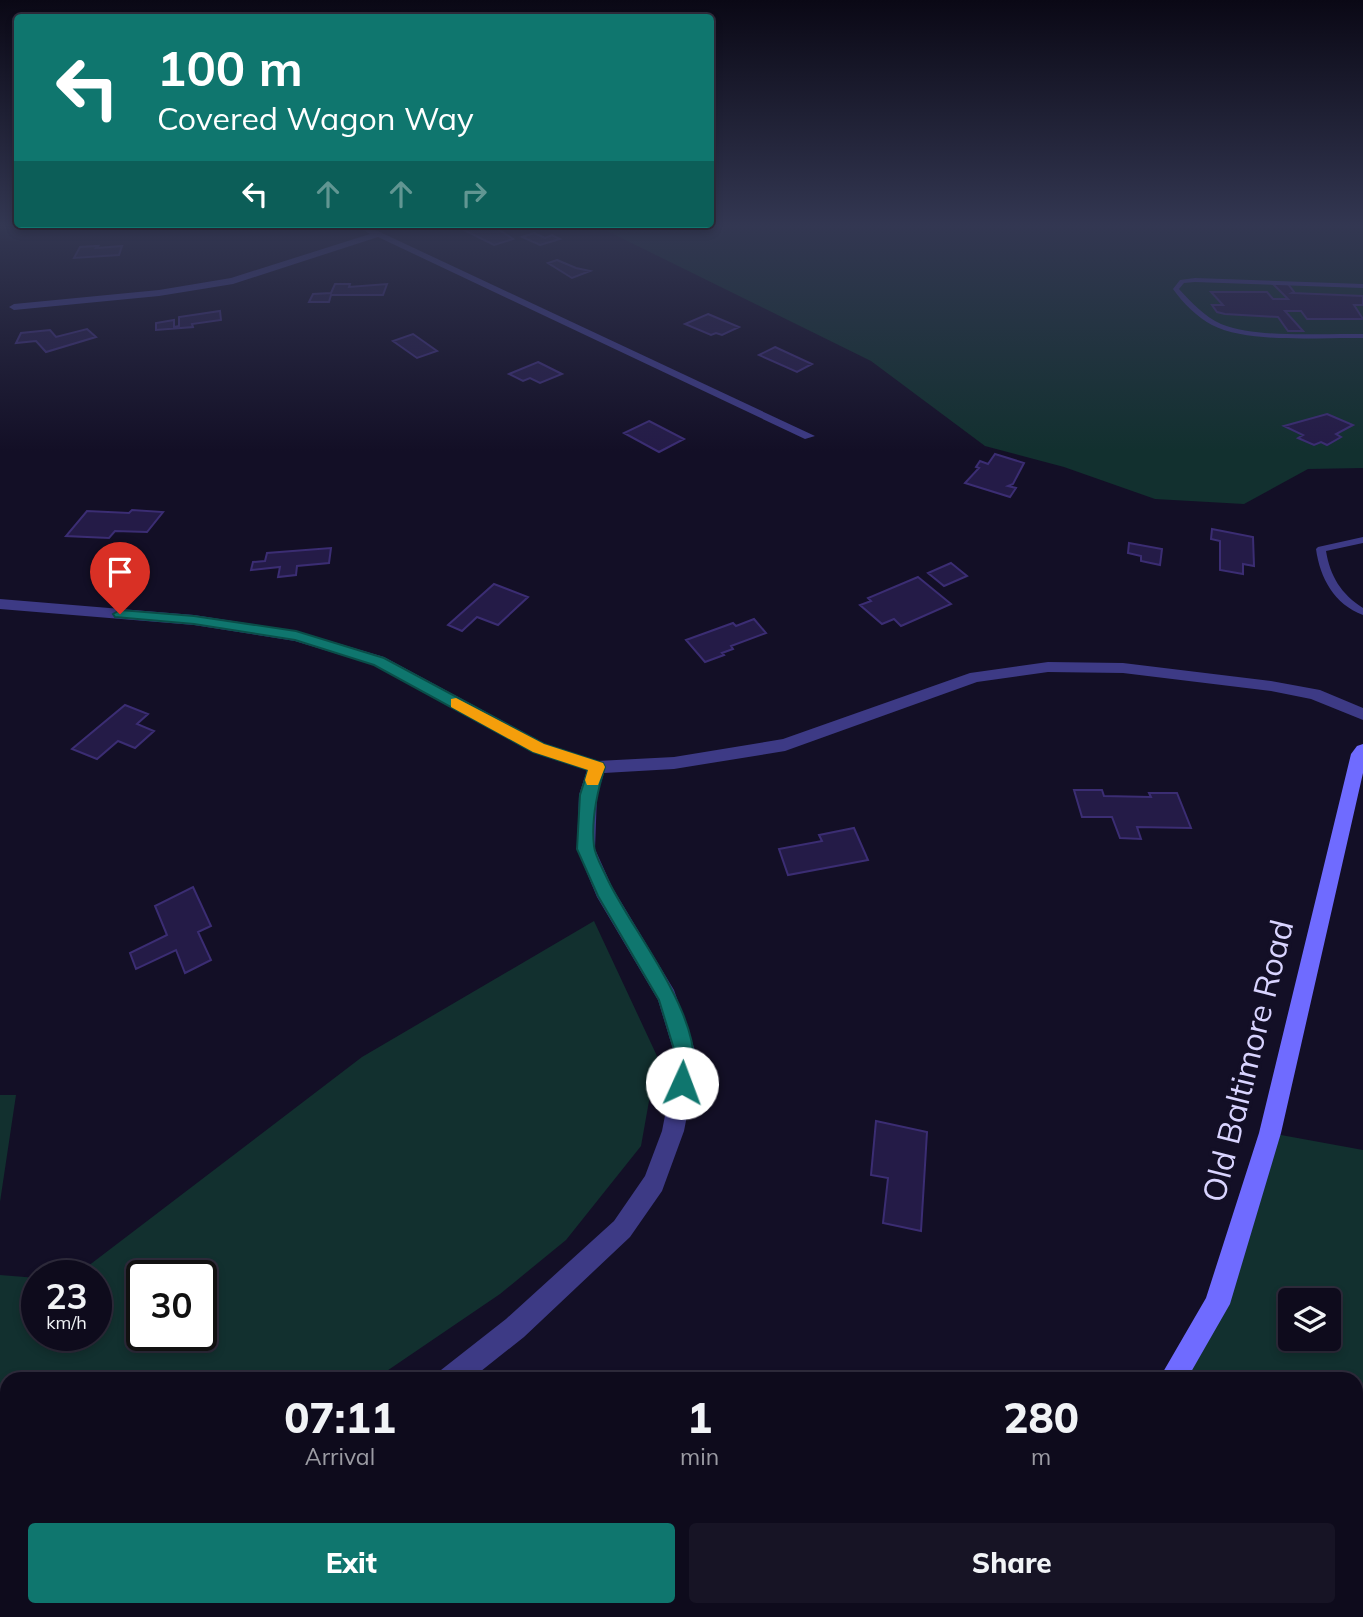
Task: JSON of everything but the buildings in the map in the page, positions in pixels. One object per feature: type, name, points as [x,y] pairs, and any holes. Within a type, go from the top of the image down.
[{"type":"street","points":[[14,307],[82,300]]},
{"type":"street","points":[[520,300],[809,436]]},
{"type":"street","points":[[0,604],[194,620],[296,636],[379,661],[538,748],[597,767],[674,764],[785,745],[975,677],[1048,667],[1123,668],[1271,686],[1314,694],[1363,714]]},
{"type":"street","name":"Old Baltimore Road","points":[[1176,1372],[1217,1304],[1270,1133],[1356,768],[1363,750]]},
{"type":"street","points":[[459,1372],[515,1328],[622,1229],[654,1182],[673,1131],[687,1059],[667,997],[604,891],[586,849],[588,795],[597,767]]},
{"type":"lane","points":[[1189,300],[1218,325],[1241,331],[1363,336]]},
{"type":"lane","points":[[1264,331],[1286,327]]},
{"type":"lane","points":[[1301,328],[1326,334]]},
{"type":"lane","points":[[1363,540],[1321,549],[1334,589],[1342,601],[1363,612]]},
{"type":"green space","points":[[748,300],[1363,300],[1363,468],[1308,469],[1244,504],[1155,499],[1064,467],[985,446],[871,361]]},
{"type":"green space","points":[[594,921],[657,1056],[641,1146],[566,1240],[500,1294],[385,1372],[0,1372],[0,1275],[21,1277],[21,1351],[112,1351],[112,1260],[96,1260],[362,1057]]},
{"type":"green space","points":[[0,1095],[16,1095],[0,1202]]},
{"type":"green space","points":[[1270,1133],[1363,1150],[1363,1372],[1176,1372],[1217,1304]]},
{"type":"slow traffic","points":[[456,703],[538,748],[597,767],[593,780]]},
{"type":"route","points":[[120,614],[194,620],[296,636],[379,661],[538,748],[597,767],[588,795],[586,849],[604,891],[667,997],[687,1059],[682,1083]]}]
